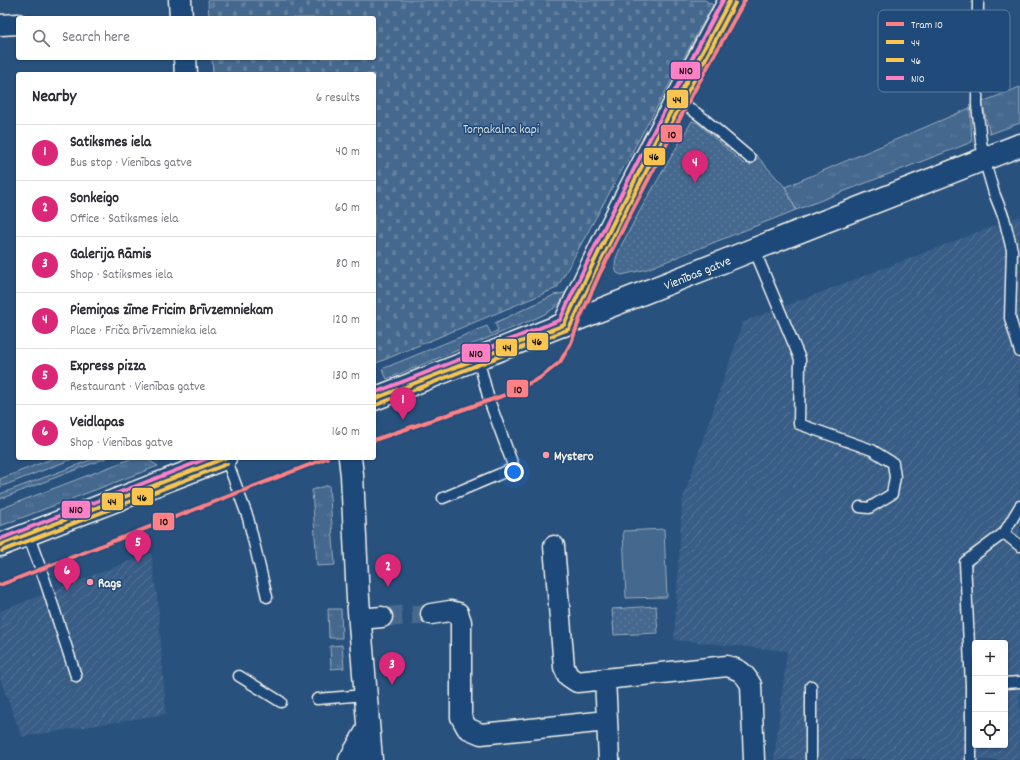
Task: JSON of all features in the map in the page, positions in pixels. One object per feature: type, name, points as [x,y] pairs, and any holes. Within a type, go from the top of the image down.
[{"type":"main road","points":[[180,0],[181,16]]},
{"type":"main road","points":[[564,325],[588,271],[730,0]]},
{"type":"main road","points":[[185,60],[186,72]]},
{"type":"main road","name":"Vienības gatve","points":[[376,398],[1020,145]]},
{"type":"main road","points":[[0,545],[220,460]]},
{"type":"main road","points":[[350,460],[365,694],[371,760]]},
{"type":"main road","points":[[350,760],[368,730]]},
{"type":"street","points":[[0,25],[16,24]]},
{"type":"street","points":[[554,546],[564,667],[568,676],[577,682],[727,666],[737,669],[746,676],[751,684],[754,760]]},
{"type":"street","points":[[431,614],[450,611],[458,613],[460,622],[461,717],[467,728],[481,734],[607,721]]},
{"type":"street","points":[[360,619],[382,617]]},
{"type":"street","points":[[605,679],[609,760]]},
{"type":"lane","points":[[978,0],[978,10]]},
{"type":"lane","points":[[977,92],[977,105],[984,159],[994,193],[1004,218],[1012,250],[1010,318],[1020,352]]},
{"type":"lane","points":[[677,99],[703,118],[750,158]]},
{"type":"lane","points":[[754,249],[800,359],[799,424],[872,450],[892,463],[895,477],[892,494],[869,508],[860,507]]},
{"type":"lane","points":[[443,498],[514,468],[489,400],[478,358]]},
{"type":"lane","points":[[226,460],[248,518],[267,596]]},
{"type":"lane","points":[[972,676],[965,562],[1004,533],[1020,506]]},
{"type":"lane","points":[[1004,533],[1020,546]]},
{"type":"lane","points":[[28,534],[45,580],[76,676]]},
{"type":"lane","points":[[239,676],[281,702]]},
{"type":"lane","points":[[1008,683],[1020,682]]},
{"type":"lane","points":[[811,686],[811,760]]},
{"type":"lane","points":[[317,699],[365,694]]},
{"type":"lane","points":[[971,760],[972,712]]},
{"type":"shaded area","points":[[1020,216],[1020,760],[774,760],[787,651],[674,640],[682,501],[743,322]]},
{"type":"shaded area","points":[[151,553],[158,603],[166,714],[22,737],[0,679],[0,611]]},
{"type":"green space","name":"Torņakalna kapi","points":[[208,0],[705,0],[713,5],[557,288],[376,363],[376,72],[213,72],[212,60],[376,60],[376,16],[209,16]]},
{"type":"green space","points":[[1020,87],[1020,123],[990,134],[982,102]]},
{"type":"green space","points":[[970,108],[972,142],[796,210],[785,187]]},
{"type":"green space","points":[[692,121],[698,123],[744,164],[755,154],[785,187],[796,210],[647,269],[622,275],[617,273],[615,267],[616,258],[622,244]]},
{"type":"green space","points":[[569,292],[553,309],[532,320],[387,379],[382,369],[487,326],[491,334],[498,330],[495,323],[554,295]]},
{"type":"green space","points":[[49,460],[70,460],[0,487],[0,479]]},
{"type":"green space","points":[[91,460],[101,460],[0,499],[0,494]]},
{"type":"green space","points":[[128,460],[148,460],[158,466],[0,526],[0,509]]},
{"type":"green space","points":[[329,485],[335,565],[317,566],[312,490]]},
{"type":"green space","points":[[664,529],[667,597],[626,598],[623,531]]},
{"type":"green space","points":[[656,606],[658,633],[614,635],[612,609]]},
{"type":"green space","points":[[328,609],[341,609],[342,638],[329,638]]},
{"type":"green space","points":[[342,645],[344,668],[331,669],[330,646]]},
{"type":"tunnel","points":[[382,617],[431,614]]},
{"type":"tram line","name":"10","points":[[376,439],[505,395],[540,378],[560,362],[571,343],[580,318],[600,273],[693,93],[745,0]]},
{"type":"tram line","name":"10","points":[[0,585],[322,460]]},
{"type":"transit line","name":"N10","points":[[376,392],[560,320],[619,199],[723,0]]},
{"type":"transit line","name":"44","points":[[376,398],[564,325],[624,202],[730,0]]},
{"type":"transit line","name":"46","points":[[376,405],[569,329],[629,204],[735,3]]},
{"type":"transit line","name":"N10","points":[[0,539],[203,460]]},
{"type":"transit line","name":"44","points":[[0,545],[220,460]]},
{"type":"transit line","name":"46","points":[[2,551],[227,464]]},
{"type":"place","name":"Piemiņas zīme Fricim Brīvzemniekam","points":[[695,183]]},
{"type":"place","name":"Satiksmes iela","points":[[403,420]]},
{"type":"place","name":"Mystero","points":[[546,455]]},
{"type":"place","name":"Express pizza","points":[[138,563]]},
{"type":"place","name":"Rags","points":[[90,582]]},
{"type":"place","name":"Sonkeigo","points":[[388,587]]},
{"type":"place","name":"Veidlapas","points":[[67,591]]},
{"type":"place","name":"Galerija Rāmis","points":[[392,685]]}]
